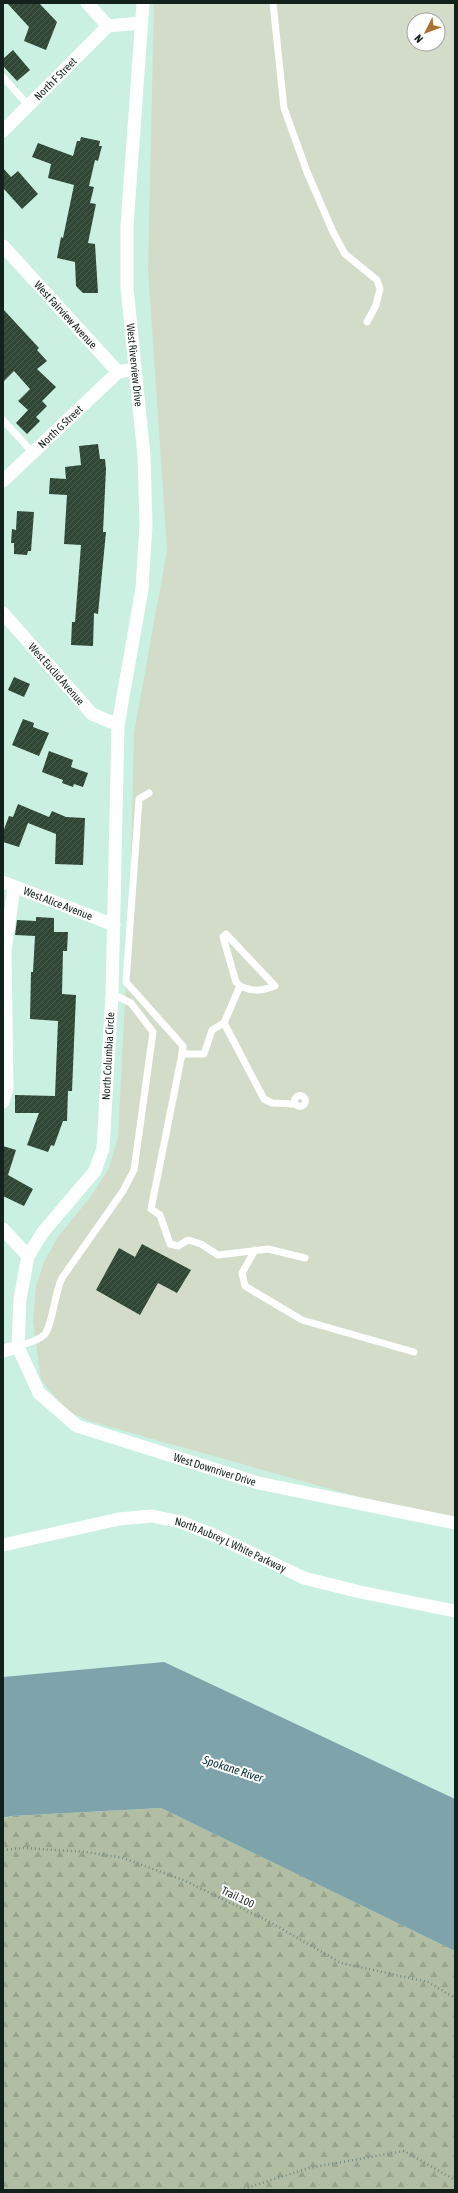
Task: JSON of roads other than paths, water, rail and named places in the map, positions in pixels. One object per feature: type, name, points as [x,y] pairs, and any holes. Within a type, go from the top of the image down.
[{"type":"street","points":[[87,3],[108,26],[140,23]]},
{"type":"street","name":"West Riverview Drive","points":[[118,725],[142,589],[146,525],[144,456],[127,288],[127,225],[140,23],[143,3]]},
{"type":"street","name":"North F Street","points":[[3,131],[108,26]]},
{"type":"street","name":"West Fairview Avenue","points":[[3,246],[118,372]]},
{"type":"street","points":[[118,372],[134,369]]},
{"type":"street","name":"North G Street","points":[[3,481],[118,372]]},
{"type":"street","name":"West Euclid Avenue","points":[[3,613],[92,714],[118,725]]},
{"type":"street","name":"North Columbia Circle","points":[[18,1347],[20,1298],[28,1256],[43,1232],[95,1171],[103,1148],[112,994],[118,725]]},
{"type":"street","points":[[3,1102],[7,1088],[5,951],[8,885]]},
{"type":"street","name":"West Alice Avenue","points":[[8,885],[114,925]]},
{"type":"street","points":[[3,1229],[28,1256]]},
{"type":"street","points":[[3,1351],[18,1347]]},
{"type":"street","name":"West Downriver Drive","points":[[18,1347],[39,1393],[77,1426],[258,1483],[455,1523]]},
{"type":"street","name":"North Aubrey L White Parkway","points":[[3,1545],[119,1519],[152,1516],[181,1522],[304,1578],[360,1592],[455,1611]]},
{"type":"lane","points":[[273,3],[284,108],[305,165],[333,232],[345,254],[377,280],[380,289],[376,305],[367,322]]},
{"type":"lane","points":[[3,76],[28,105]]},
{"type":"lane","points":[[3,420],[33,453]]},
{"type":"lane","points":[[149,793],[139,799],[126,982],[183,1046],[151,1209],[160,1215],[170,1244],[178,1246],[188,1240],[201,1244],[218,1254],[268,1249],[306,1258]]},
{"type":"lane","points":[[226,934],[275,986],[261,991],[251,990],[240,986],[236,982],[223,937],[226,934]]},
{"type":"lane","points":[[182,1054],[204,1054],[212,1030],[224,1023],[240,986]]},
{"type":"lane","points":[[18,1347],[44,1335],[49,1329],[56,1290],[62,1278],[124,1192],[134,1170],[153,1032],[131,1003],[112,994]]},
{"type":"lane","points":[[224,1023],[264,1099],[272,1103],[294,1104]]},
{"type":"lane","points":[[255,1250],[242,1273],[245,1286],[271,1303],[302,1320],[414,1352]]},
{"type":"water","name":"Spokane River","points":[[164,1662],[455,1799],[455,1951],[161,1808],[12,1816],[3,1818],[3,1677]]}]
